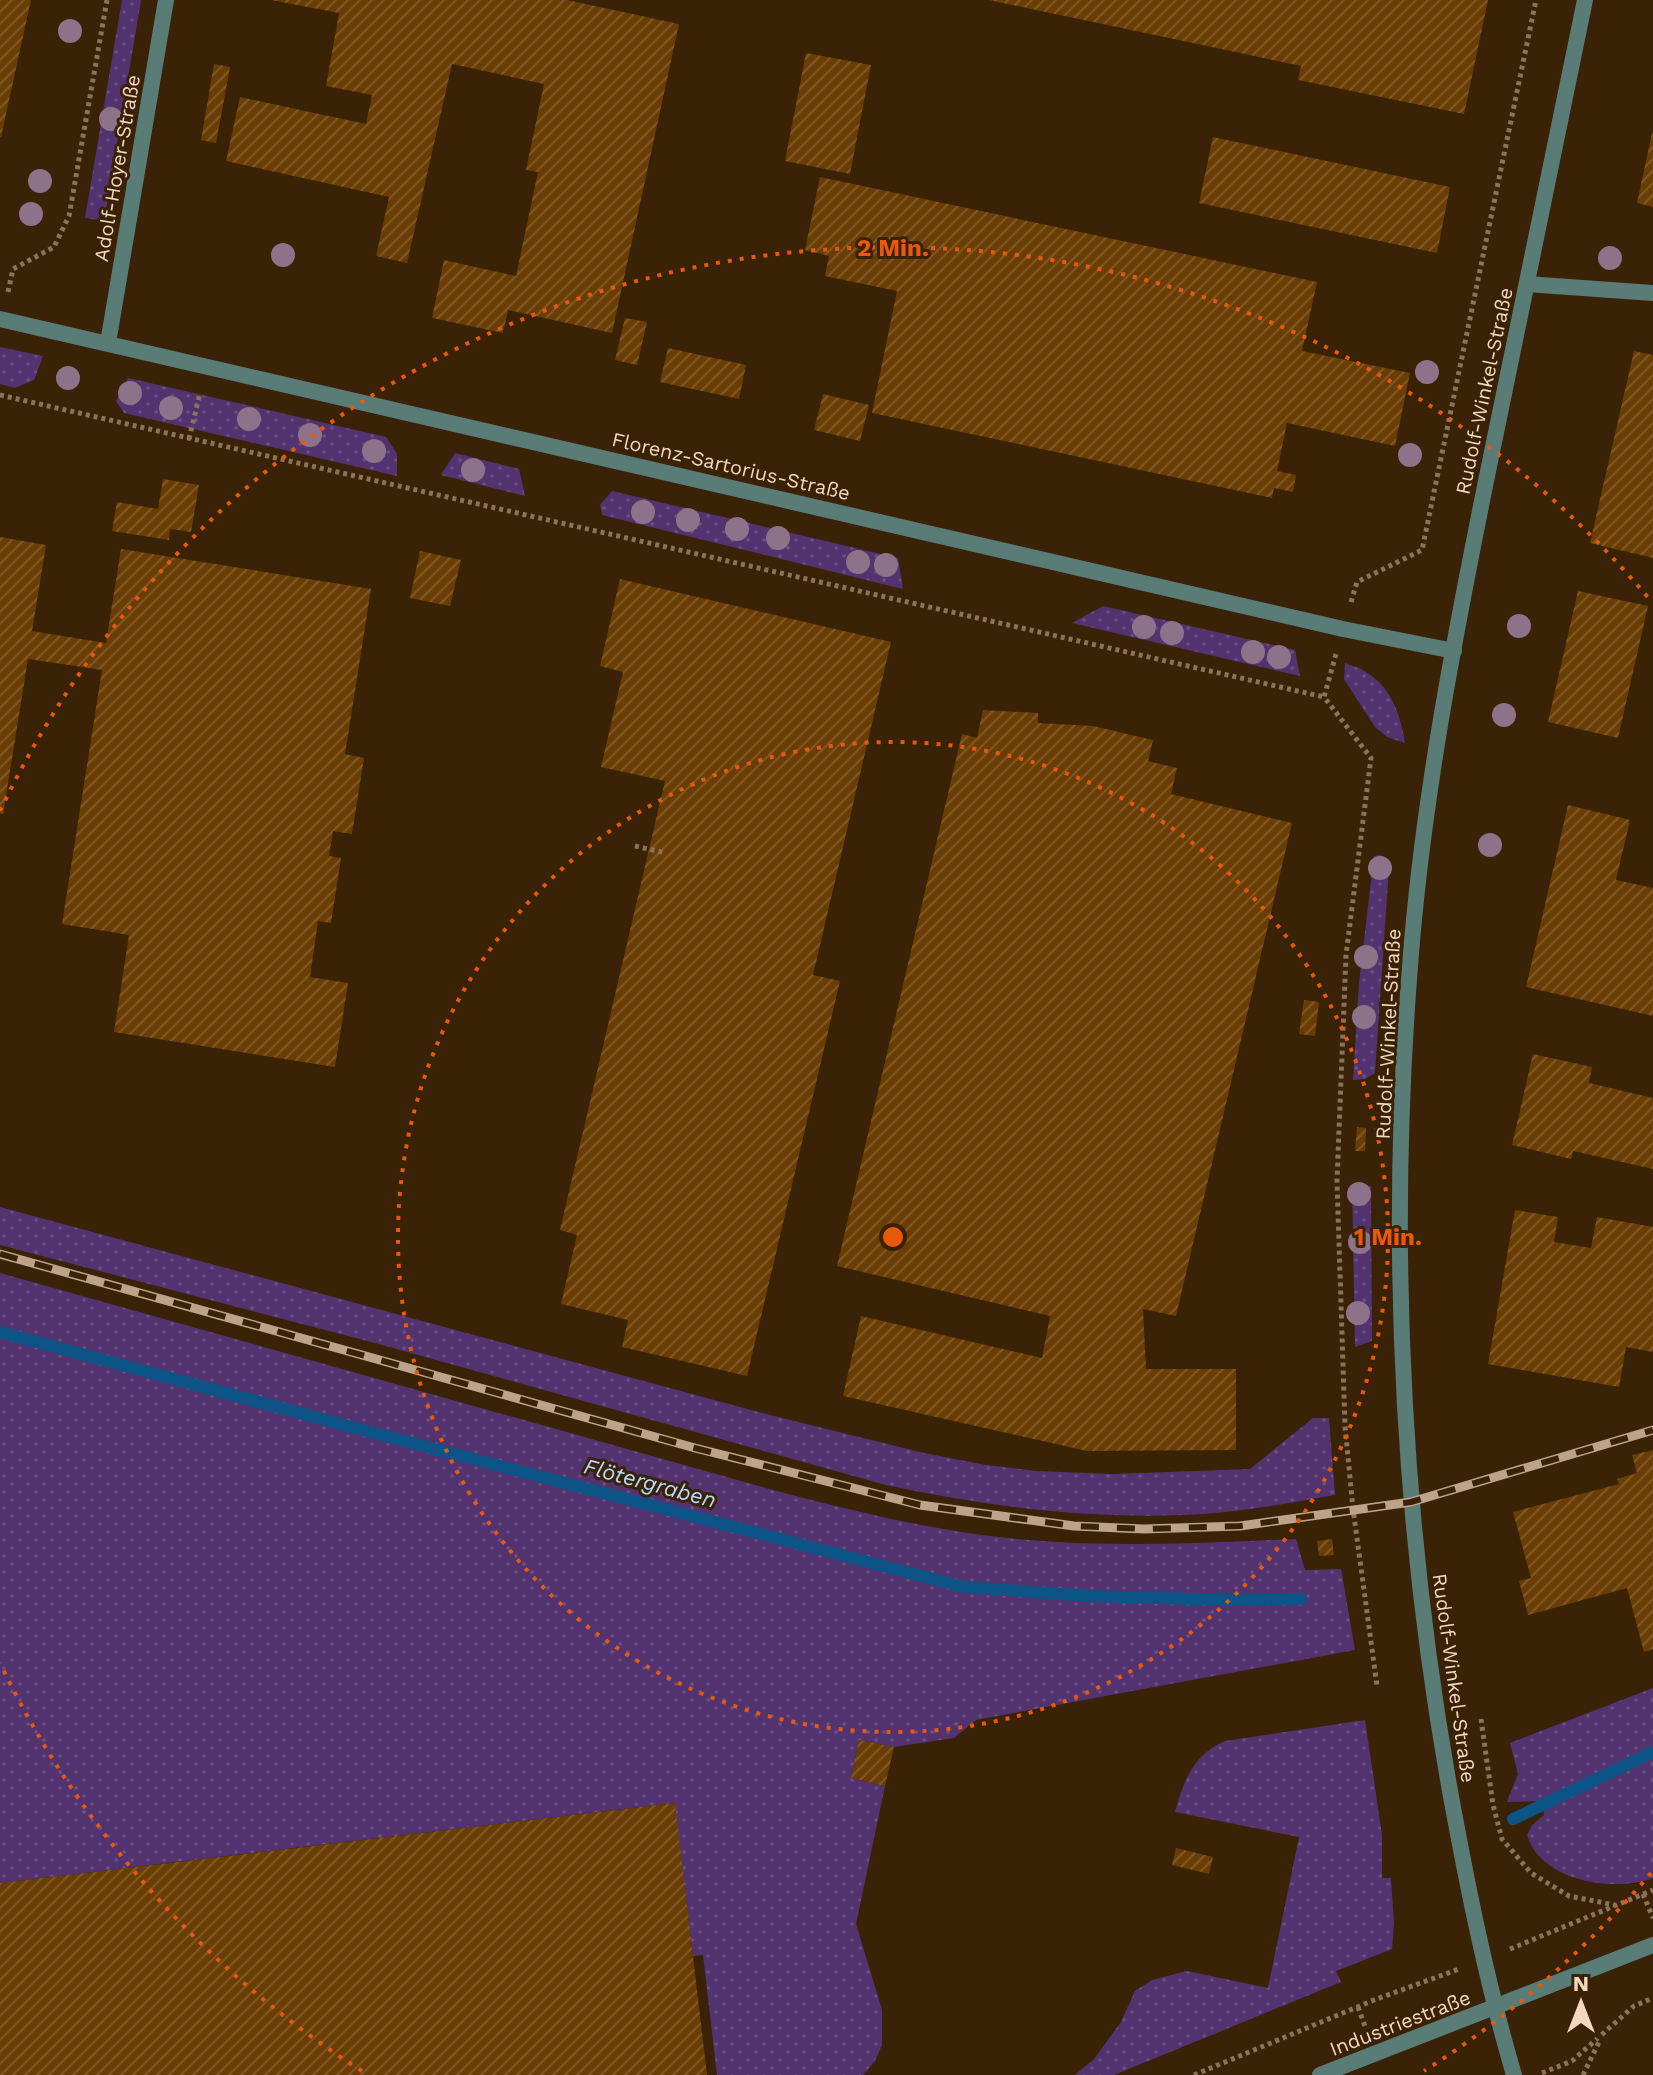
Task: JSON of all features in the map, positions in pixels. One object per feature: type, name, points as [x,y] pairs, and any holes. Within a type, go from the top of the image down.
[{"type":"street","name":"Adolf-Hoyer-Straße","points":[[108,343],[166,0]]},
{"type":"street","name":"Rudolf-Winkel-Straße","points":[[1514,2075],[1482,1960],[1438,1731],[1410,1487],[1401,1268],[1401,1160],[1410,964],[1436,749],[1472,550],[1585,0]]},
{"type":"street","points":[[1527,284],[1653,293]]},
{"type":"street","name":"Florenz-Sartorius-Straße","points":[[1,319],[1343,629],[1454,651]]},
{"type":"street","name":"Industriestraße","points":[[1320,2075],[1653,1945]]},
{"type":"path","points":[[1,319],[13,269],[54,247],[69,216],[107,0]]},
{"type":"path","points":[[1324,697],[1357,582],[1422,550],[1536,0]]},
{"type":"path","points":[[189,439],[207,365]]},
{"type":"path","points":[[0,395],[1324,697],[1371,758],[1346,955],[1337,1181],[1345,1426],[1377,1686]]},
{"type":"path","points":[[635,846],[666,853]]},
{"type":"path","points":[[1481,1719],[1493,1805],[1502,1839],[1531,1873],[1569,1896],[1616,1905]]},
{"type":"path","points":[[1194,2075],[1653,1890]]},
{"type":"path","points":[[1643,1894],[1653,1919]]},
{"type":"path","points":[[1537,2075],[1572,2061],[1634,2006],[1653,1998]]},
{"type":"path","points":[[1583,2075],[1601,2037]]},
{"type":"shaded area","points":[[122,0],[141,0],[104,221],[85,218]]},
{"type":"shaded area","points":[[0,347],[43,356],[34,380],[15,388],[0,384]]},
{"type":"shaded area","points":[[128,378],[386,437],[397,454],[397,476],[124,413],[116,401]]},
{"type":"shaded area","points":[[455,453],[519,469],[525,496],[441,475]]},
{"type":"shaded area","points":[[612,491],[898,558],[903,589],[602,515],[600,505]]},
{"type":"shaded area","points":[[1103,606],[1295,650],[1300,676],[1072,623]]},
{"type":"shaded area","points":[[1345,663],[1367,672],[1384,687],[1398,714],[1405,743],[1387,737],[1375,727],[1344,679]]},
{"type":"shaded area","points":[[1374,856],[1385,857],[1389,867],[1375,1073],[1365,1079],[1353,1080],[1359,983]]},
{"type":"shaded area","points":[[1352,1184],[1371,1186],[1372,1341],[1355,1347]]},
{"type":"shaded area","points":[[0,1207],[770,1415],[986,1465],[1036,1471],[1113,1474],[1250,1469],[1313,1418],[1329,1418],[1335,1495],[1221,1512],[1145,1516],[1070,1513],[996,1505],[886,1485],[375,1343],[0,1245]]},
{"type":"shaded area","points":[[0,1273],[773,1490],[894,1519],[955,1531],[1052,1542],[1157,1544],[1296,1539],[1305,1570],[1341,1569],[1355,1650],[976,1720],[954,1738],[894,1747],[859,1740],[851,1778],[885,1786],[856,1924],[882,2010],[882,2045],[875,2061],[863,2075],[717,2075],[703,1955],[693,1956],[674,1803],[0,1883]]},
{"type":"shaded area","points":[[1653,1688],[1653,1878],[1619,1884],[1599,1883],[1562,1873],[1535,1851],[1527,1835],[1532,1825],[1544,1815],[1543,1801],[1507,1802],[1518,1774],[1510,1743]]},
{"type":"shaded area","points":[[1365,1720],[1382,1835],[1382,1878],[1391,1878],[1392,1949],[1336,1971],[1341,1982],[1114,2075],[1075,2075],[1094,2059],[1121,2022],[1135,1991],[1152,1980],[1187,1971],[1268,1988],[1299,1837],[1175,1812],[1186,1779],[1197,1761],[1225,1741]]},
{"type":"building","points":[[0,0],[31,0],[1,137],[0,137]]},
{"type":"building","points":[[271,0],[567,0],[679,24],[612,333],[508,310],[503,333],[432,318],[444,260],[516,276],[538,172],[526,170],[544,84],[452,64],[407,263],[376,256],[389,197],[226,161],[240,97],[366,124],[372,95],[326,86],[339,13]]},
{"type":"building","points":[[989,0],[1488,0],[1464,114],[1298,80],[1301,66]]},
{"type":"building","points":[[806,53],[871,65],[850,174],[785,161]]},
{"type":"building","points":[[214,64],[230,67],[216,143],[201,140]]},
{"type":"building","points":[[1653,134],[1653,207],[1637,203]]},
{"type":"building","points":[[1213,137],[1450,187],[1437,253],[1199,203]]},
{"type":"building","points":[[820,177],[1317,282],[1302,351],[1410,373],[1395,446],[1287,423],[1277,471],[1296,475],[1293,492],[1274,488],[1272,498],[872,413],[897,291],[825,276],[829,256],[805,250]]},
{"type":"building","points":[[625,318],[647,322],[637,365],[615,360]]},
{"type":"building","points":[[668,348],[746,365],[739,399],[660,382]]},
{"type":"building","points":[[1634,351],[1653,355],[1653,558],[1590,543]]},
{"type":"building","points":[[823,394],[869,405],[860,441],[814,430]]},
{"type":"building","points":[[163,479],[199,485],[191,532],[170,529],[169,540],[112,531],[117,502],[158,509]]},
{"type":"building","points":[[0,537],[46,545],[32,631],[106,643],[121,549],[371,589],[345,754],[364,758],[352,834],[333,831],[329,856],[341,858],[331,923],[318,921],[310,977],[348,983],[335,1067],[114,1032],[129,935],[62,924],[102,670],[28,659],[3,814],[0,813]]},
{"type":"building","points":[[420,551],[461,560],[450,606],[410,598]]},
{"type":"building","points":[[620,579],[891,642],[813,975],[840,981],[747,1376],[622,1347],[628,1320],[561,1304],[577,1235],[560,1230],[665,781],[601,767],[623,672],[600,666]]},
{"type":"building","points":[[1578,591],[1648,606],[1618,738],[1548,722]]},
{"type":"building","points":[[983,710],[1038,713],[1038,723],[1093,726],[1153,740],[1148,761],[1177,768],[1171,794],[1292,823],[1176,1316],[1143,1309],[1146,1369],[1236,1369],[1236,1450],[1087,1451],[843,1396],[861,1316],[1042,1358],[1050,1316],[837,1266],[962,734],[977,738]]},
{"type":"building","points":[[1568,805],[1630,820],[1616,880],[1653,888],[1653,1016],[1526,987]]},
{"type":"building","points":[[1304,1000],[1319,1002],[1315,1036],[1299,1034]]},
{"type":"building","points":[[1533,1054],[1592,1067],[1589,1083],[1653,1098],[1653,1169],[1573,1151],[1571,1159],[1512,1145]]},
{"type":"building","points":[[1357,1127],[1366,1128],[1365,1151],[1355,1151]]},
{"type":"building","points":[[1515,1210],[1558,1217],[1554,1242],[1591,1248],[1597,1217],[1653,1227],[1653,1352],[1626,1347],[1619,1387],[1488,1364]]},
{"type":"building","points":[[1653,1450],[1653,1649],[1644,1652],[1627,1588],[1528,1615],[1519,1581],[1531,1578],[1513,1512],[1619,1484],[1617,1479],[1637,1473],[1632,1455]]},
{"type":"building","points":[[1332,1539],[1334,1555],[1319,1556],[1317,1541]]},
{"type":"building","points":[[859,1740],[894,1747],[885,1786],[851,1778]]},
{"type":"building","points":[[675,1803],[707,2075],[0,2075],[0,1883]]},
{"type":"building","points":[[1176,1848],[1213,1857],[1209,1874],[1172,1865]]},
{"type":"waterway","name":"Flötergraben","points":[[0,1332],[964,1587],[1090,1596],[1301,1599]]},
{"type":"waterway","name":"Flötergraben","points":[[1513,1819],[1653,1752]]},
{"type":"railway","points":[[0,1254],[695,1448],[920,1505],[1074,1526],[1144,1529],[1240,1526],[1411,1502],[1653,1430]]}]
